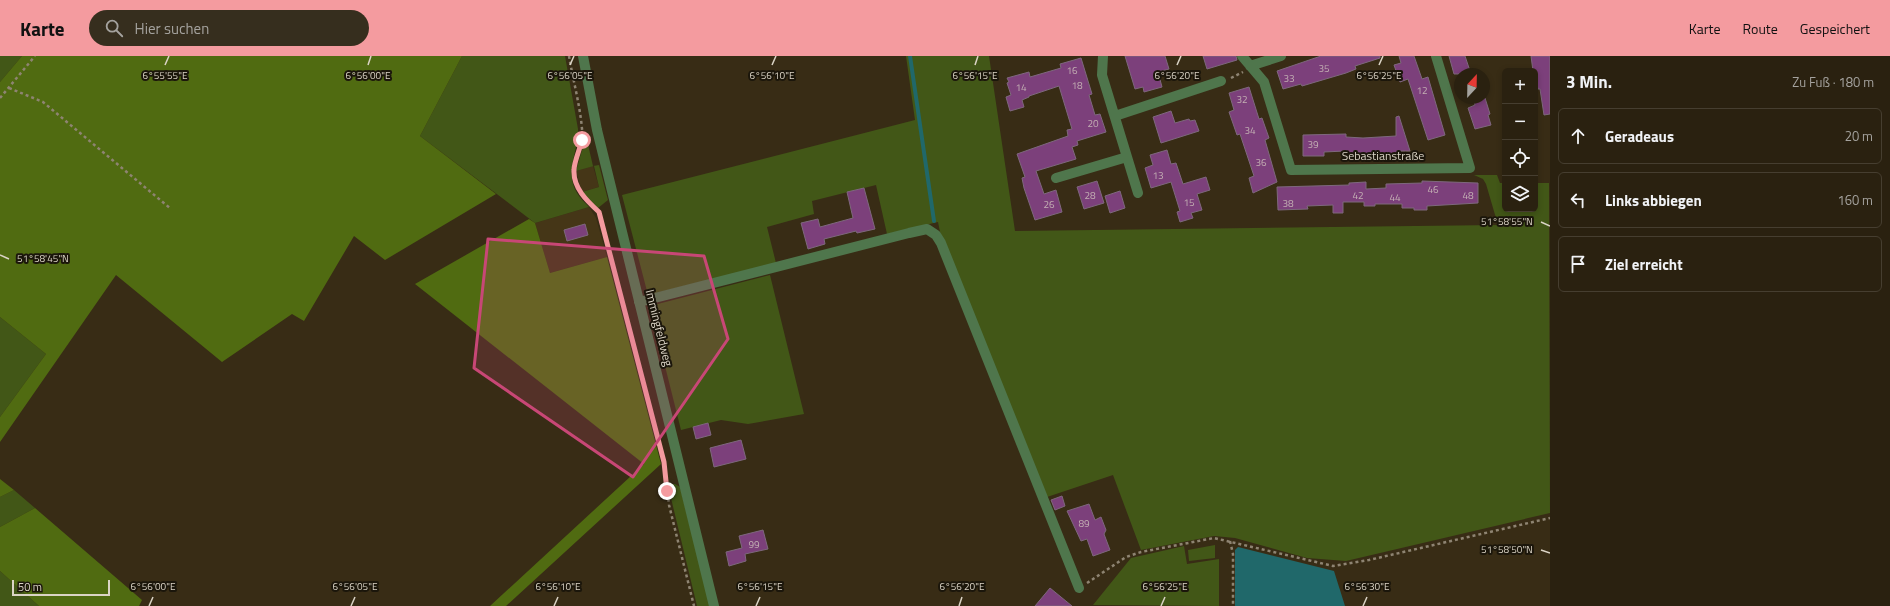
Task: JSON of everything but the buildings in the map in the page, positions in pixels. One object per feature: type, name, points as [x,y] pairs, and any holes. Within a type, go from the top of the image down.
[{"type":"street","name":"Immingfeldweg","points":[[583,56],[597,130],[714,606]]},
{"type":"street","points":[[1103,56],[1102,76],[1138,193]]},
{"type":"street","name":"Sebastianstraße","points":[[1242,56],[1264,82],[1291,170],[1470,168],[1436,56]]},
{"type":"street","points":[[1250,66],[1281,56]]},
{"type":"street","points":[[1115,116],[1221,81]]},
{"type":"street","points":[[1056,178],[1127,157]]},
{"type":"street","points":[[639,302],[927,229],[936,235],[941,243],[1079,588]]},
{"type":"path","points":[[0,98],[35,56]]},
{"type":"path","points":[[569,56],[582,130],[580,153],[574,170],[577,185],[580,193],[599,212],[664,462],[670,505],[694,606]]},
{"type":"path","points":[[1221,81],[1240,75],[1250,66]]},
{"type":"path","points":[[9,88],[43,102],[171,210]]},
{"type":"path","points":[[1079,588],[1126,557],[1141,552],[1214,538],[1333,566],[1368,560],[1550,518]]},
{"type":"path","points":[[1230,541],[1233,554],[1233,606]]},
{"type":"highlighted area","points":[[488,239],[704,256],[728,339],[633,477],[474,368]]},
{"type":"shaded area","points":[[593,166],[599,187],[582,192],[576,171]]},
{"type":"shaded area","points":[[589,207],[596,218],[607,257],[550,273],[535,223]]},
{"type":"green space","points":[[0,56],[22,56],[0,82]]},
{"type":"green space","points":[[22,56],[462,56],[420,136],[496,194],[385,260],[354,236],[304,321],[292,314],[222,362],[116,275],[0,442],[0,417],[46,354],[0,317],[0,82]]},
{"type":"green space","points":[[462,56],[565,56],[578,129],[572,169],[573,185],[581,199],[589,207],[535,223],[420,136]]},
{"type":"green space","points":[[906,56],[989,56],[1015,231],[1498,225],[1486,184],[1483,179],[1474,175],[1497,175],[1500,183],[1502,183],[1502,212],[1538,212],[1538,183],[1549,183],[1550,513],[1346,561],[1307,558],[1235,538],[1214,536],[1141,550],[1113,475],[1047,497],[940,232],[938,222],[887,234],[876,185],[812,201],[814,214],[767,227],[776,263],[648,295],[622,195],[915,120]]},
{"type":"green space","points":[[586,136],[593,166],[599,165],[608,200],[598,208],[582,192],[599,187],[594,166],[576,171]]},
{"type":"green space","points":[[529,219],[535,223],[550,273],[607,257],[661,464],[506,606],[490,606],[644,464],[415,284]]},
{"type":"green space","points":[[770,275],[804,414],[748,424],[721,420],[681,430],[650,306]]},
{"type":"green space","points":[[0,317],[46,354],[0,417]]},
{"type":"green space","points":[[0,479],[14,490],[0,497]]},
{"type":"green space","points":[[669,484],[675,484],[680,487],[710,606],[697,606],[670,494]]},
{"type":"green space","points":[[14,490],[35,508],[0,527],[0,497]]},
{"type":"green space","points":[[35,508],[142,600],[139,606],[39,606],[0,571],[0,527]]},
{"type":"green space","points":[[1215,545],[1215,558],[1189,561],[1188,550]]},
{"type":"green space","points":[[1184,546],[1187,564],[1219,559],[1219,606],[1093,605],[1131,558]]},
{"type":"green space","points":[[0,571],[39,606],[0,606]]},
{"type":"water","points":[[1238,547],[1334,571],[1345,606],[1235,606],[1235,550]]},
{"type":"waterway","points":[[910,56],[934,221]]},
{"type":"route","points":[[582,140],[580,153],[574,170],[577,185],[580,193],[599,212],[664,462],[667,478],[667,491]]}]
